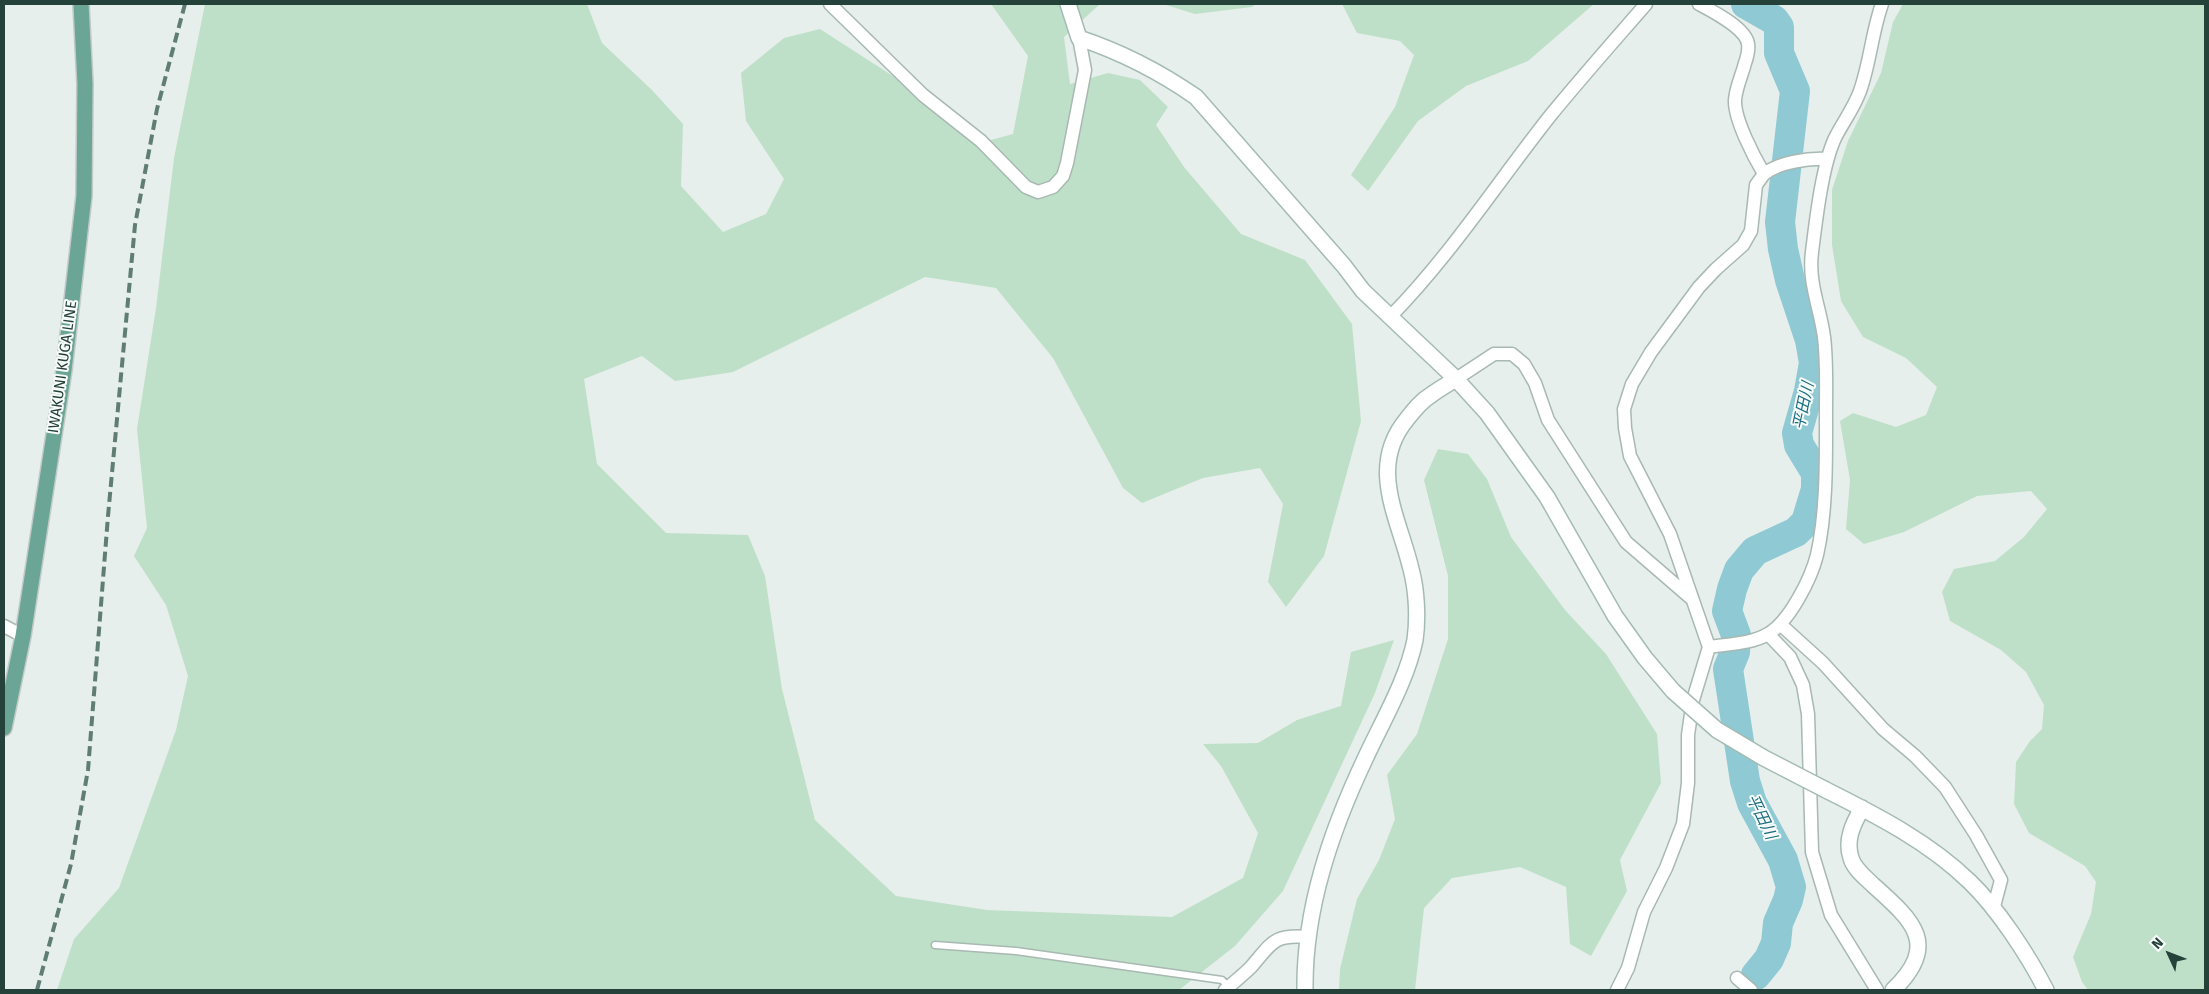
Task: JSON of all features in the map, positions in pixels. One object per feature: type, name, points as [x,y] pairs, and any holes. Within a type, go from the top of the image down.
[{"type":"main road","name":"IWAKUNI KUGA LINE","points":[[4,728],[23,636],[64,370],[84,196],[85,84],[81,4]]},
{"type":"street","points":[[830,4],[923,95],[981,141],[1026,187],[1038,192],[1053,187],[1062,176],[1067,163],[1085,70],[1079,38],[1068,4]]},
{"type":"street","points":[[1390,318],[1471,220],[1550,116],[1646,4]]},
{"type":"street","points":[[1699,4],[1727,20],[1746,37],[1749,44],[1735,101],[1738,116],[1764,174]]},
{"type":"street","points":[[1709,647],[1751,641],[1768,634],[1780,624],[1807,582],[1816,556],[1826,455],[1826,366],[1824,335],[1810,277],[1812,253],[1827,160],[1836,137],[1850,114],[1860,92],[1870,54],[1874,27],[1882,4]]},
{"type":"street","points":[[1079,38],[1145,66],[1172,80],[1196,97],[1363,291],[1456,379],[1487,413],[1548,497],[1615,616],[1645,658],[1673,691],[1717,730],[1764,758],[1862,808],[1918,840],[1970,882],[2033,965],[2046,990]]},
{"type":"street","points":[[1616,990],[1628,968],[1644,912],[1666,868],[1683,824],[1688,783],[1688,735],[1692,700],[1709,647],[1670,534],[1630,456],[1624,428],[1624,409],[1632,384],[1651,352],[1699,287],[1742,245],[1751,231],[1756,185],[1764,174],[1772,168],[1816,158],[1827,160]]},
{"type":"street","points":[[1305,990],[1308,937],[1321,874],[1334,829],[1401,683],[1414,641],[1416,610],[1412,571],[1388,489],[1386,472],[1391,449],[1399,428],[1417,407],[1430,395],[1494,354],[1512,354],[1524,364],[1535,383],[1548,420],[1626,542],[1692,600]]},
{"type":"street","points":[[1780,624],[1823,664],[1883,729],[1915,756],[1945,787],[1976,834],[2001,880],[1993,910]]},
{"type":"street","points":[[4,626],[23,636]]},
{"type":"street","points":[[1768,634],[1790,657],[1803,685],[1808,714],[1812,852],[1832,915],[1877,990]]},
{"type":"street","points":[[1862,808],[1852,825],[1849,843],[1851,860],[1862,874],[1903,912],[1914,927],[1918,944],[1917,959],[1906,978],[1893,990]]},
{"type":"street","points":[[1227,988],[1250,968],[1266,947],[1281,938],[1308,937]]},
{"type":"street","points":[[1737,978],[1751,990]]},
{"type":"lane","points":[[935,945],[1016,950],[1222,980],[1227,988]]},
{"type":"green space","points":[[205,4],[587,4],[602,43],[652,90],[683,124],[681,186],[723,232],[766,214],[784,179],[746,121],[741,73],[784,38],[820,29],[896,78],[976,144],[1013,134],[1028,56],[991,4],[1100,4],[1064,37],[1070,84],[1108,73],[1140,80],[1168,107],[1156,125],[1184,167],[1241,234],[1305,260],[1352,324],[1361,421],[1324,556],[1286,607],[1268,582],[1283,504],[1260,468],[1203,478],[1142,503],[1123,488],[1053,358],[996,288],[925,277],[733,372],[675,381],[642,356],[584,379],[597,464],[666,533],[748,535],[765,576],[782,689],[815,820],[896,896],[987,910],[1172,917],[1243,878],[1258,833],[1221,766],[1203,744],[1258,743],[1297,720],[1341,706],[1351,652],[1394,640],[1375,693],[1283,891],[1235,946],[1179,990],[57,990],[74,939],[119,888],[176,730],[188,676],[166,605],[134,556],[147,528],[137,429],[156,308],[174,158]]},
{"type":"green space","points":[[1163,4],[1256,4],[1252,7],[1195,14]]},
{"type":"green space","points":[[1342,4],[1594,4],[1528,61],[1466,86],[1418,121],[1368,191],[1351,175],[1395,107],[1414,55],[1400,41],[1357,33]]},
{"type":"green space","points":[[1903,4],[2205,4],[2205,990],[2088,990],[2082,982],[2073,957],[2091,914],[2096,882],[2085,866],[2029,833],[2014,804],[2016,762],[2030,741],[2042,729],[2044,705],[2026,672],[2001,650],[1950,621],[1942,592],[1954,569],[1995,561],[2024,537],[2047,509],[2031,491],[1977,496],[1904,532],[1864,544],[1846,529],[1850,480],[1840,421],[1853,413],[1896,427],[1926,415],[1937,387],[1906,358],[1863,337],[1841,301],[1832,245],[1832,190],[1848,141],[1881,73],[1893,22]]},
{"type":"green space","points":[[1438,449],[1468,454],[1487,479],[1511,537],[1565,610],[1606,654],[1657,734],[1661,783],[1620,860],[1627,891],[1591,956],[1570,944],[1566,887],[1520,867],[1452,878],[1424,908],[1415,990],[1339,990],[1340,969],[1357,899],[1379,860],[1395,819],[1387,775],[1417,734],[1448,639],[1448,576],[1424,480]]},
{"type":"waterway","name":"平田川","points":[[1746,4],[1774,20],[1779,27],[1779,53],[1795,91],[1780,222],[1783,249],[1790,280],[1810,340],[1814,363],[1809,391],[1797,433],[1799,445],[1816,473],[1816,489],[1806,522],[1796,532],[1755,551],[1739,570],[1727,611],[1736,635],[1735,652],[1728,669],[1745,781],[1752,803],[1783,860],[1791,887],[1788,900],[1778,923],[1776,943],[1769,959],[1756,975]]},
{"type":"railway","points":[[37,990],[71,864],[88,770],[108,516],[135,225],[157,109],[185,4]]}]
